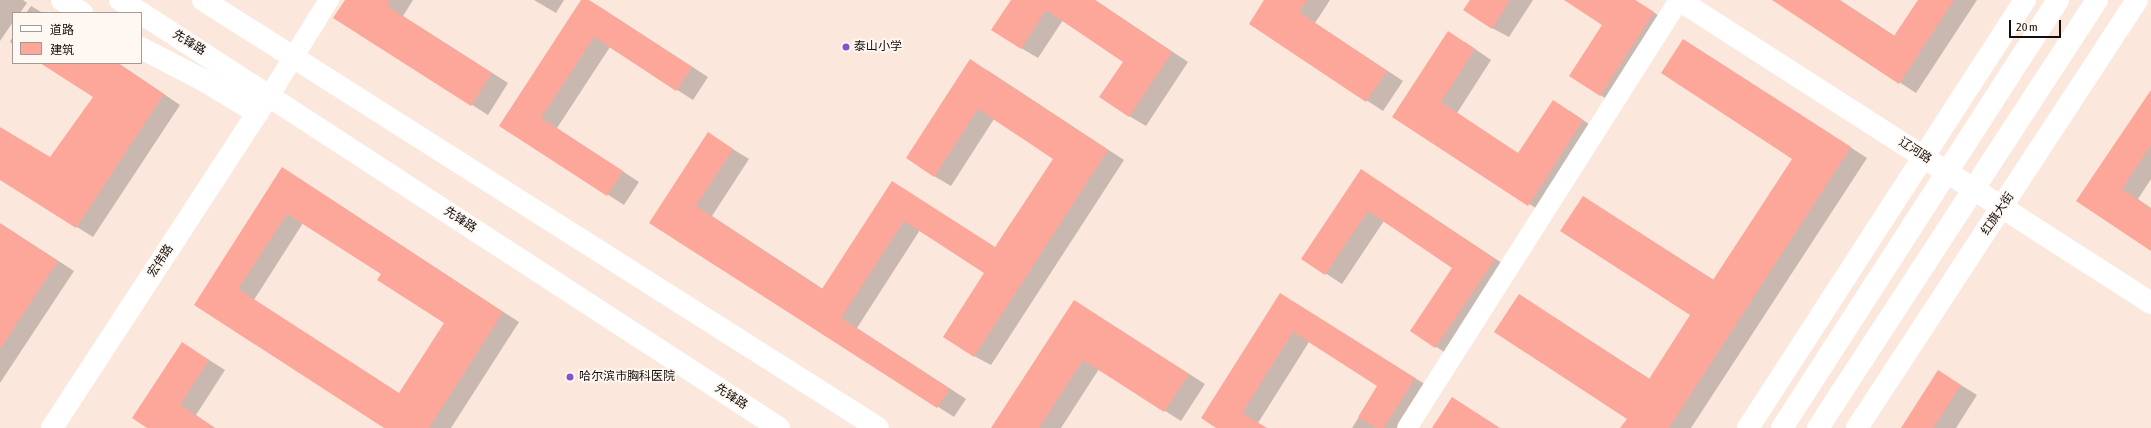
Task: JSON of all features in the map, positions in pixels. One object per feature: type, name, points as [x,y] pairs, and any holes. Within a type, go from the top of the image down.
[{"type":"main road","points":[[62,0],[80,12]]},
{"type":"main road","name":"先锋路","points":[[120,0],[139,12]]},
{"type":"main road","points":[[203,0],[878,428]]},
{"type":"main road","name":"辽河路","points":[[1679,0],[1928,151]]},
{"type":"main road","name":"辽河路","points":[[1706,0],[1950,166],[2006,202],[2151,303]]},
{"type":"main road","points":[[1748,428],[2025,0]]},
{"type":"main road","points":[[1782,428],[2058,0]]},
{"type":"main road","points":[[1818,428],[2097,0]]},
{"type":"main road","name":"红旗大街","points":[[1857,428],[2138,0]]},
{"type":"main road","name":"先锋路","points":[[142,14],[270,95],[778,428]]},
{"type":"main road","points":[[142,49],[203,80],[258,113]]},
{"type":"main road","name":"宏伟路","points":[[52,428],[270,95]]},
{"type":"main road","name":"辽河路","points":[[2006,202],[2151,288]]},
{"type":"street","points":[[270,95],[329,0]]},
{"type":"street","points":[[1407,428],[1679,0]]},
{"type":"building","points":[[345,0],[390,0],[387,6],[492,73],[471,106],[333,18]]},
{"type":"building","points":[[581,0],[589,0],[692,67],[676,91],[594,37],[541,118],[623,171],[607,196],[499,126]]},
{"type":"building","points":[[1011,0],[1095,0],[1172,52],[1129,117],[1099,97],[1123,62],[1046,10],[1021,49],[991,30]]},
{"type":"building","points":[[1264,0],[1307,0],[1299,12],[1387,71],[1366,102],[1249,24]]},
{"type":"building","points":[[1470,0],[1510,0],[1492,29],[1463,10]]},
{"type":"building","points":[[1564,0],[1635,0],[1654,12],[1600,96],[1569,76],[1602,25]]},
{"type":"building","points":[[1772,0],[1839,0],[1894,36],[1918,0],[1954,0],[1899,84]]},
{"type":"building","points":[[1448,31],[1475,49],[1441,102],[1518,153],[1553,100],[1583,120],[1528,206],[1392,117]]},
{"type":"building","points":[[1683,39],[1851,147],[1669,428],[1620,428],[1627,419],[1494,332],[1519,294],[1649,379],[1690,315],[1560,231],[1583,196],[1713,280],[1792,159],[1661,73]]},
{"type":"building","points":[[970,59],[1108,150],[974,357],[943,337],[984,273],[904,221],[841,318],[950,389],[937,408],[649,223],[708,132],[733,149],[696,206],[822,289],[892,181],[995,247],[1053,159],[978,109],[934,177],[906,158]]},
{"type":"building","points":[[42,64],[119,64],[164,94],[76,228],[0,180],[0,127],[50,157],[93,97]]},
{"type":"building","points":[[2151,90],[2151,145],[2122,189],[2151,209],[2151,251],[2076,201]]},
{"type":"building","points":[[282,167],[503,312],[429,428],[384,428],[194,305]],"holes":[[[287,214],[381,274],[377,280],[444,323],[399,393],[238,289]]]},
{"type":"building","points":[[1361,169],[1495,259],[1435,348],[1410,331],[1452,268],[1368,211],[1325,275],[1301,259]]},
{"type":"building","points":[[0,223],[58,261],[0,349]]},
{"type":"building","points":[[1280,293],[1415,378],[1384,428],[1376,428],[1358,417],[1377,386],[1293,332],[1242,413],[1267,428],[1216,428],[1201,418]]},
{"type":"building","points":[[1074,300],[1189,374],[1164,412],[1083,360],[1039,428],[991,428]]},
{"type":"building","points":[[182,342],[209,360],[180,405],[215,428],[147,428],[132,418]]},
{"type":"building","points":[[1938,370],[1961,385],[1933,428],[1901,428]]},
{"type":"building","points":[[1452,397],[1500,428],[1432,428]]},
{"type":"place","name":"泰山小学","points":[[846,47]]},
{"type":"place","name":"哈尔滨市胸科医院","points":[[570,377]]}]
